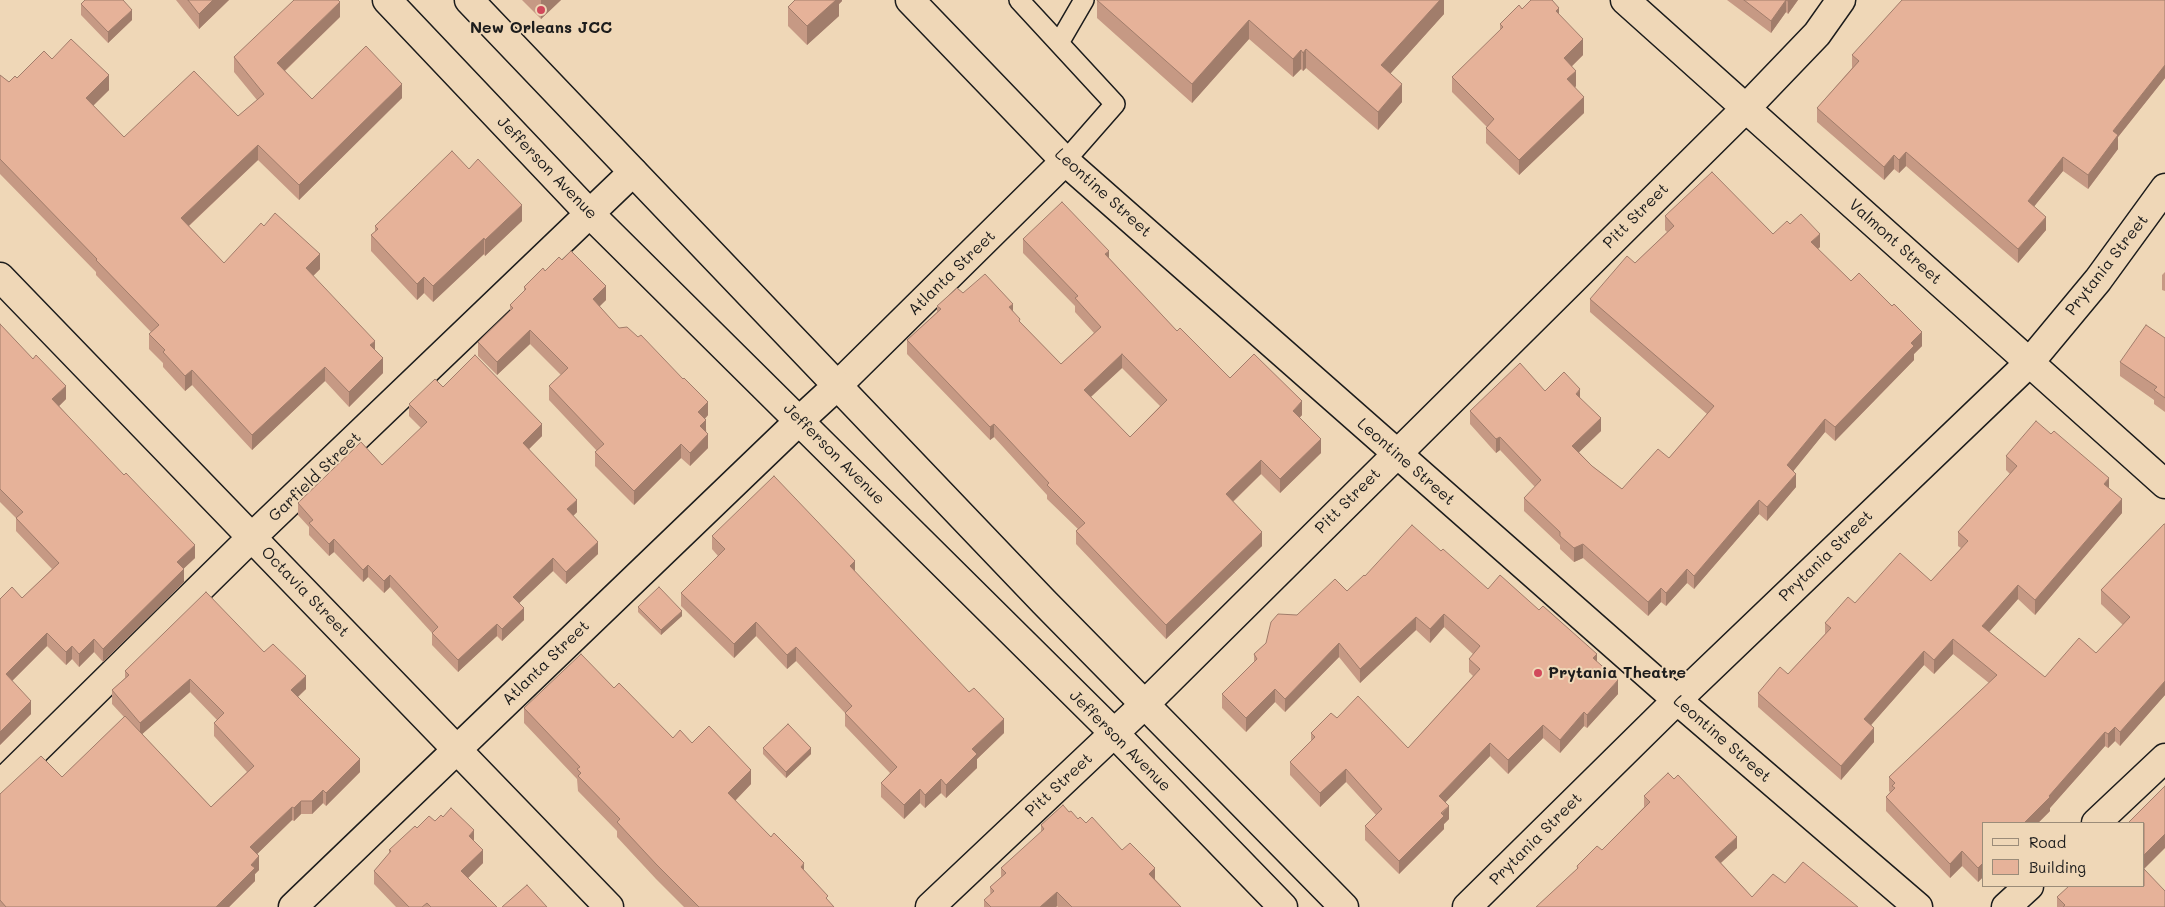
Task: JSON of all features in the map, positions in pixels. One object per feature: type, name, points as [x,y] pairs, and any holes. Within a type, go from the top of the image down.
[{"type":"street","name":"Jefferson Avenue","points":[[387,0],[590,214],[1114,733],[1283,907]]},
{"type":"street","points":[[469,0],[1037,594],[1344,907]]},
{"type":"street","name":"Leontine Street","points":[[910,0],[1066,161],[1677,700],[1918,907]]},
{"type":"street","name":"Valmont Street","points":[[1625,0],[2165,484]]},
{"type":"street","name":"Pitt Street","points":[[930,907],[1145,704],[1746,108],[1816,34],[1841,0]]},
{"type":"street","name":"Atlanta Street","points":[[293,907],[838,385],[1066,161]]},
{"type":"street","name":"Garfield Street","points":[[0,785],[252,537],[633,172]]},
{"type":"street","name":"Prytania Street","points":[[1467,907],[1677,700],[2028,363],[2098,280],[2165,188]]},
{"type":"street","name":"Octavia Street","points":[[0,277],[609,907]]},
{"type":"street","points":[[2097,822],[2165,758]]},
{"type":"street","points":[[2006,907],[2028,887]]},
{"type":"lane","points":[[1019,0],[1115,104],[1066,161]]},
{"type":"lane","points":[[1059,43],[1084,0]]},
{"type":"building","points":[[85,0],[123,0],[132,10],[108,32],[81,4]]},
{"type":"building","points":[[188,0],[213,0],[199,14]]},
{"type":"building","points":[[294,0],[338,0],[340,2],[277,63],[312,99],[366,46],[402,84],[299,185],[258,145],[181,218],[224,263],[261,223],[264,226],[275,213],[320,254],[306,268],[375,341],[370,345],[383,358],[349,392],[325,367],[252,435],[192,370],[185,376],[163,352],[165,350],[149,334],[159,325],[0,159],[0,75],[9,82],[15,76],[17,78],[44,51],[52,59],[71,39],[109,75],[86,98],[124,137],[194,71],[238,116],[264,94],[234,57]]},
{"type":"building","points":[[795,0],[836,0],[807,26],[788,7]]},
{"type":"building","points":[[1097,0],[1440,0],[1381,65],[1402,84],[1378,112],[1306,49],[1303,53],[1301,50],[1293,59],[1249,20],[1192,84]]},
{"type":"building","points":[[1531,0],[1552,0],[1559,8],[1556,11],[1583,39],[1564,58],[1576,71],[1567,79],[1584,97],[1519,160],[1486,128],[1494,119],[1452,77],[1503,27],[1500,24],[1519,5],[1522,9]]},
{"type":"building","points":[[1744,0],[1786,0],[1771,21]]},
{"type":"building","points":[[1902,0],[2165,0],[2165,65],[2113,131],[2118,135],[2088,175],[2063,157],[2028,201],[2046,217],[2018,249],[1906,152],[1899,160],[1894,155],[1884,167],[1817,108],[1859,61],[1852,55]]},
{"type":"building","points":[[452,151],[469,169],[478,159],[522,205],[433,286],[424,277],[417,284],[371,235],[378,229],[375,226]]},
{"type":"building","points":[[1712,172],[1773,234],[1787,221],[1790,224],[1801,214],[1820,234],[1811,242],[1851,281],[1859,273],[1892,306],[1894,304],[1922,332],[1911,343],[1914,346],[1835,427],[1825,419],[1787,465],[1796,474],[1767,507],[1759,500],[1694,576],[1687,569],[1666,593],[1661,588],[1648,602],[1583,544],[1574,548],[1524,498],[1541,480],[1500,437],[1496,439],[1470,411],[1520,363],[1545,391],[1564,372],[1580,389],[1576,394],[1601,418],[1572,446],[1592,466],[1622,489],[1658,449],[1669,458],[1714,406],[1590,299],[1627,256],[1635,263],[1674,226],[1665,216]]},
{"type":"building","points":[[1062,202],[1109,251],[1105,254],[1177,331],[1180,328],[1230,378],[1254,354],[1302,401],[1293,411],[1321,439],[1280,479],[1261,460],[1226,494],[1262,532],[1166,625],[1076,531],[1085,523],[1047,485],[1049,483],[994,424],[990,427],[907,340],[941,309],[937,306],[957,288],[963,293],[985,274],[1013,304],[1009,307],[1020,319],[1019,321],[1061,364],[1101,327],[1075,298],[1078,296],[1023,239]],"holes":[[[1122,354],[1167,400],[1130,437],[1084,390]]]},
{"type":"building","points":[[571,251],[606,286],[593,299],[619,328],[627,327],[638,337],[641,335],[708,402],[698,412],[706,420],[700,426],[708,434],[690,453],[681,444],[634,491],[595,452],[604,444],[549,386],[568,368],[530,330],[497,362],[478,342],[513,308],[510,305],[526,289],[524,287],[543,268],[545,271],[559,257],[562,260]]},
{"type":"building","points":[[0,324],[33,359],[36,355],[66,386],[52,399],[124,475],[126,473],[195,545],[177,562],[184,569],[103,649],[94,639],[79,654],[72,646],[66,652],[47,633],[6,674],[31,701],[0,732],[0,599],[12,587],[22,598],[59,563],[16,518],[23,512],[0,489]]},
{"type":"building","points":[[2146,325],[2165,338],[2165,398],[2154,390],[2157,387],[2120,362]]},
{"type":"building","points":[[475,355],[542,424],[523,443],[577,500],[567,509],[598,542],[566,572],[553,558],[513,597],[524,608],[502,629],[497,624],[458,660],[432,633],[438,627],[390,575],[384,581],[368,565],[363,570],[334,539],[329,544],[309,523],[313,520],[298,503],[361,442],[382,465],[427,422],[409,404],[435,379],[443,387]]},
{"type":"building","points":[[2036,421],[2051,434],[2054,431],[2109,478],[2104,484],[2122,499],[2035,600],[2018,585],[1982,626],[2045,677],[2079,638],[2096,653],[2130,617],[2101,590],[2165,524],[2165,681],[2120,732],[2115,727],[2108,734],[2105,732],[2050,797],[2025,822],[1982,822],[1982,864],[1978,868],[1962,851],[1950,864],[1886,797],[1895,788],[1892,786],[1895,783],[1889,777],[1997,675],[1953,639],[1934,660],[1924,651],[1864,719],[1874,728],[1841,766],[1758,693],[1780,667],[1788,674],[1831,628],[1825,623],[1848,597],[1855,603],[1900,553],[1931,581],[1968,541],[1958,532],[2017,466],[2006,456]]},
{"type":"building","points":[[774,476],[855,561],[850,566],[969,692],[974,688],[1004,719],[972,749],[977,754],[946,785],[941,779],[925,795],[920,789],[904,805],[881,783],[897,767],[845,713],[852,706],[796,647],[787,655],[756,622],[734,644],[681,593],[725,549],[712,536]]},
{"type":"building","points":[[1412,525],[1441,551],[1443,549],[1488,589],[1500,575],[1539,610],[1543,606],[1597,654],[1593,658],[1618,680],[1587,715],[1584,712],[1560,740],[1543,725],[1508,760],[1490,743],[1439,796],[1449,806],[1441,813],[1444,816],[1399,861],[1365,826],[1382,809],[1346,769],[1320,793],[1290,762],[1315,737],[1311,733],[1331,713],[1337,718],[1358,696],[1408,748],[1480,669],[1469,659],[1480,646],[1444,614],[1430,629],[1416,617],[1360,669],[1339,643],[1285,699],[1275,689],[1246,718],[1222,694],[1257,659],[1254,654],[1266,643],[1271,622],[1278,614],[1297,615],[1335,579],[1347,591],[1365,576]]},
{"type":"building","points":[[659,587],[682,611],[661,630],[638,607]]},
{"type":"building","points":[[206,592],[264,652],[273,644],[306,676],[291,690],[360,759],[326,793],[323,790],[312,801],[301,801],[294,808],[292,807],[250,847],[259,856],[251,865],[255,868],[216,907],[6,907],[0,900],[0,794],[41,756],[62,777],[125,716],[211,807],[254,766],[214,723],[224,713],[190,679],[140,723],[112,690],[129,675],[125,671]]},
{"type":"building","points":[[581,654],[614,688],[619,683],[673,738],[680,730],[692,743],[709,726],[751,770],[728,793],[771,837],[774,833],[804,863],[801,867],[828,896],[826,898],[834,907],[699,907],[656,864],[617,822],[620,819],[578,776],[581,773],[577,769],[580,767],[524,708]]},
{"type":"building","points":[[788,724],[811,748],[786,772],[763,748]]},
{"type":"building","points":[[1668,773],[1674,779],[1678,775],[1737,837],[1715,857],[1752,897],[1773,874],[1785,883],[1803,862],[1858,907],[1536,907],[1578,868],[1577,866],[1597,846],[1602,850],[1650,802],[1644,796]]},
{"type":"building","points":[[2165,786],[2165,834],[2145,854],[2145,822],[2129,822]]},
{"type":"building","points":[[1063,805],[1069,812],[1071,811],[1078,819],[1080,817],[1086,823],[1092,817],[1122,850],[1130,843],[1155,868],[1149,874],[1181,907],[1072,907],[1057,892],[1040,907],[991,907],[984,900],[994,891],[990,887],[1006,873],[1001,868],[1044,829],[1041,825]]},
{"type":"building","points":[[451,808],[474,830],[469,836],[483,850],[461,871],[497,907],[431,907],[427,903],[422,907],[409,907],[374,871],[391,851],[389,850],[415,826],[417,828],[429,816],[435,821],[441,815],[443,817]]},
{"type":"building","points":[[2145,870],[2165,891],[2165,907],[2063,907],[2065,905],[2057,897],[2068,887],[2145,887]]},
{"type":"building","points":[[527,885],[547,907],[502,907]]},
{"type":"place","name":"New Orleans JCC","points":[[541,10]]},
{"type":"place","name":"Prytania Theatre","points":[[1538,673]]}]
